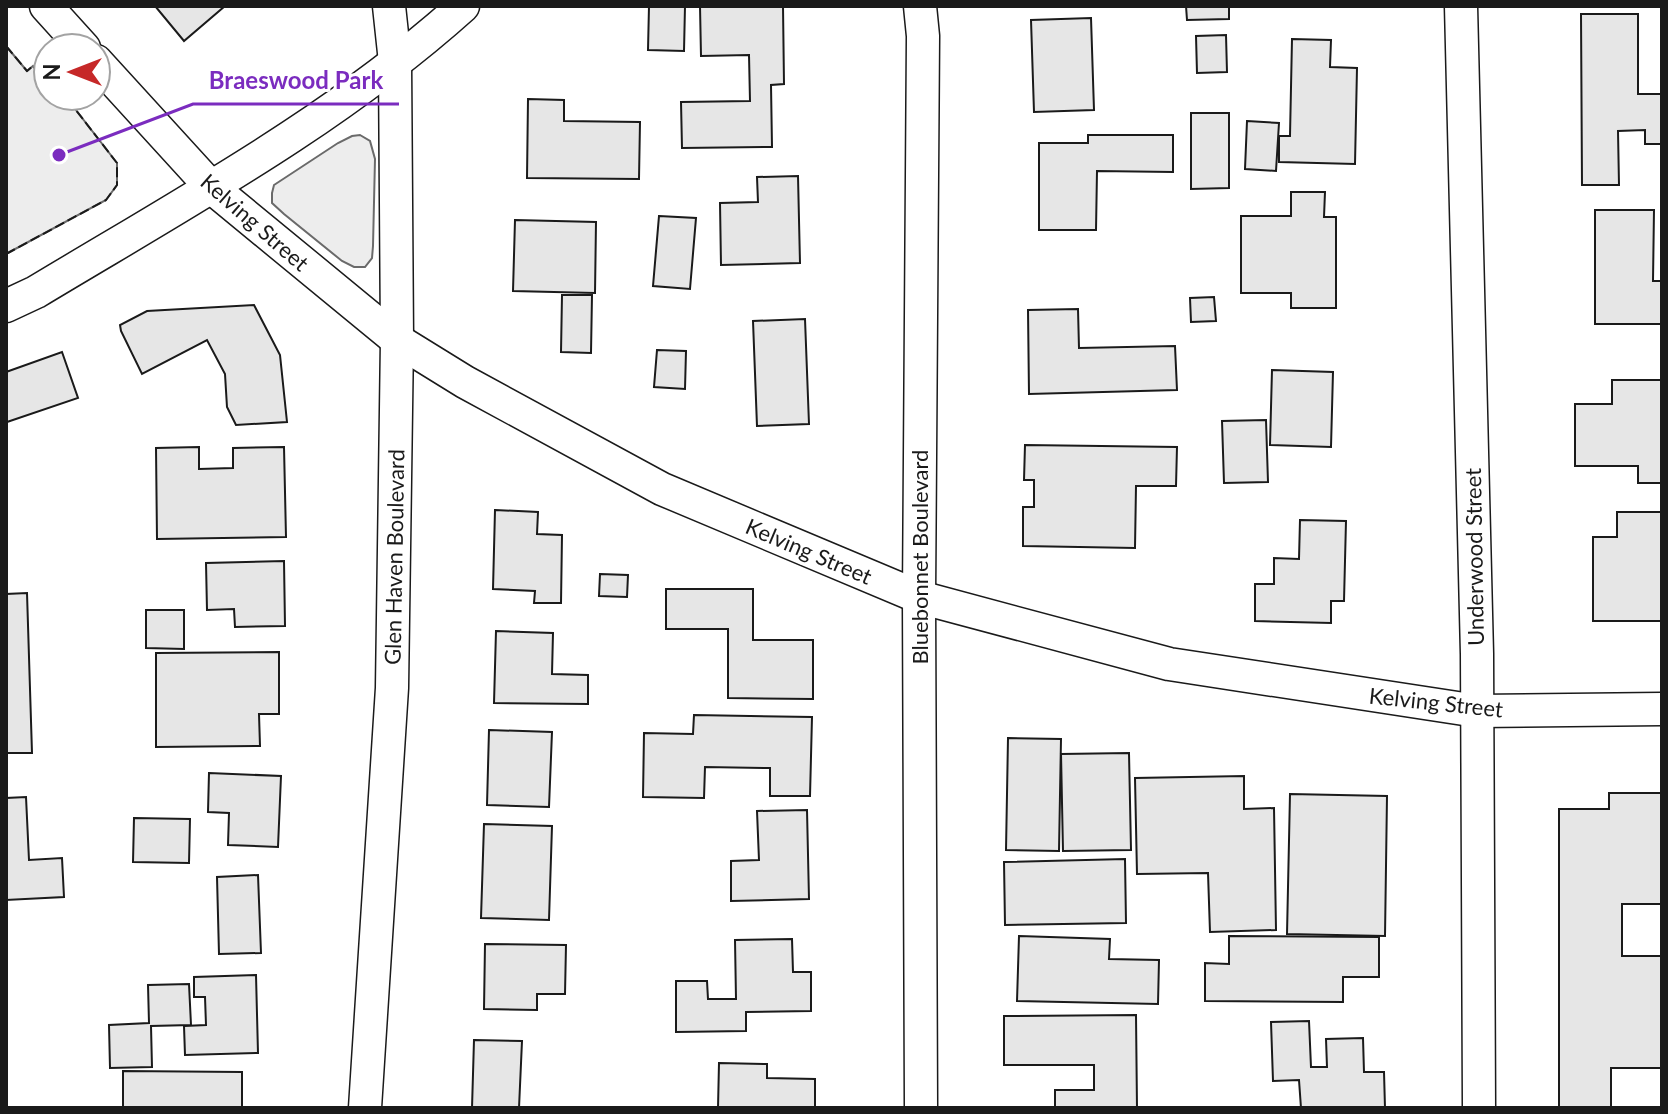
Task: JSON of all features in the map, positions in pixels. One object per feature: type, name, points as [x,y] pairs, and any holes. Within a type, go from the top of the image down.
[{"type":"street","points":[[46,6],[70,32]]},
{"type":"street","name":"Glen Haven Boulevard","points":[[365,1108],[392,688],[397,340],[395,62],[389,6]]},
{"type":"street","points":[[6,306],[36,292],[211,187],[334,107],[463,6]]},
{"type":"street","name":"Bluebonnet Boulevard","points":[[920,6],[923,36],[919,597],[921,1108]]},
{"type":"street","name":"Underwood Street","points":[[1461,6],[1477,711],[1479,1108]]},
{"type":"street","name":"Kelving Street","points":[[112,79],[211,187],[397,340],[465,382],[662,489],[919,597],[1169,664],[1477,711],[1662,709]]},
{"type":"shaded area","points":[[6,46],[27,71],[32,67],[32,112],[77,112],[117,163],[117,185],[106,200],[6,254]]},
{"type":"shaded area","points":[[360,135],[370,141],[375,159],[373,246],[372,258],[365,267],[354,267],[342,261],[284,214],[272,203],[272,193],[274,185],[338,143]]},
{"type":"building","points":[[155,6],[225,6],[184,41]]},
{"type":"building","points":[[649,6],[685,6],[684,51],[648,50]]},
{"type":"building","points":[[700,6],[783,6],[784,84],[771,85],[772,147],[682,148],[681,102],[750,101],[749,55],[701,56]]},
{"type":"building","points":[[1186,6],[1229,6],[1229,19],[1187,20]]},
{"type":"building","points":[[1581,14],[1638,14],[1638,94],[1662,94],[1662,144],[1645,144],[1645,130],[1618,131],[1619,185],[1582,185]]},
{"type":"building","points":[[1091,18],[1094,110],[1034,112],[1031,20]]},
{"type":"building","points":[[1226,35],[1227,72],[1197,73],[1196,36]]},
{"type":"building","points":[[1292,39],[1331,40],[1330,67],[1357,68],[1355,164],[1279,162],[1279,136],[1290,136]]},
{"type":"building","points":[[528,99],[564,100],[564,121],[640,122],[639,179],[527,178]]},
{"type":"building","points":[[1191,113],[1229,113],[1229,188],[1191,189]]},
{"type":"building","points":[[1247,121],[1279,123],[1276,171],[1245,169]]},
{"type":"building","points":[[1088,135],[1173,135],[1173,172],[1097,171],[1096,230],[1039,230],[1039,143],[1088,143]]},
{"type":"building","points":[[798,176],[800,263],[721,265],[720,203],[758,202],[757,177]]},
{"type":"building","points":[[1291,192],[1325,192],[1324,217],[1336,217],[1336,308],[1291,308],[1291,293],[1241,293],[1241,216],[1291,216]]},
{"type":"building","points":[[1595,210],[1654,210],[1653,281],[1662,281],[1662,324],[1595,324]]},
{"type":"building","points":[[659,216],[696,218],[690,289],[653,286]]},
{"type":"building","points":[[515,220],[596,222],[595,293],[513,291]]},
{"type":"building","points":[[562,295],[592,295],[591,353],[561,352]]},
{"type":"building","points":[[1214,297],[1216,321],[1191,322],[1190,298]]},
{"type":"building","points":[[254,305],[280,355],[287,422],[236,425],[227,407],[225,374],[207,340],[142,374],[121,331],[120,325],[147,311]]},
{"type":"building","points":[[1078,309],[1079,348],[1175,346],[1177,390],[1029,394],[1028,310]]},
{"type":"building","points":[[805,319],[809,424],[757,426],[753,321]]},
{"type":"building","points":[[657,350],[686,351],[685,389],[654,387]]},
{"type":"building","points":[[62,352],[78,398],[7,422],[6,556],[6,372]]},
{"type":"building","points":[[1272,370],[1333,372],[1331,447],[1270,445]]},
{"type":"building","points":[[1612,380],[1662,380],[1662,483],[1638,483],[1638,466],[1575,466],[1575,404],[1612,404]]},
{"type":"building","points":[[1266,420],[1268,482],[1224,483],[1222,421]]},
{"type":"building","points":[[1025,445],[1177,447],[1176,486],[1136,486],[1135,548],[1023,546],[1023,507],[1034,507],[1034,480],[1024,480]]},
{"type":"building","points":[[199,447],[199,469],[233,468],[233,448],[284,447],[286,537],[157,539],[156,448]]},
{"type":"building","points":[[495,510],[538,512],[537,534],[562,535],[561,603],[534,603],[535,591],[493,589]]},
{"type":"building","points":[[1617,512],[1662,512],[1662,621],[1593,621],[1593,537],[1617,537]]},
{"type":"building","points":[[1300,520],[1346,521],[1344,601],[1331,601],[1331,623],[1255,621],[1255,584],[1274,584],[1274,558],[1299,559]]},
{"type":"building","points":[[284,561],[285,626],[235,627],[234,609],[207,610],[206,563]]},
{"type":"building","points":[[600,574],[628,575],[627,597],[599,596]]},
{"type":"building","points":[[666,589],[753,589],[753,640],[813,640],[813,699],[728,698],[728,629],[666,629]]},
{"type":"building","points":[[27,593],[32,753],[6,753],[6,594]]},
{"type":"building","points":[[146,610],[184,610],[184,649],[146,648]]},
{"type":"building","points":[[496,631],[553,633],[552,674],[588,675],[588,704],[494,703]]},
{"type":"building","points":[[279,652],[279,714],[259,714],[260,746],[156,747],[156,653]]},
{"type":"building","points":[[694,715],[812,717],[810,796],[770,796],[770,768],[705,767],[704,798],[643,797],[644,733],[693,734]]},
{"type":"building","points":[[489,730],[552,732],[549,807],[487,805]]},
{"type":"building","points":[[1008,738],[1061,739],[1059,851],[1006,850]]},
{"type":"building","points":[[1129,753],[1131,850],[1063,851],[1061,754]]},
{"type":"building","points":[[209,773],[281,776],[278,847],[228,845],[229,813],[208,812]]},
{"type":"building","points":[[1244,776],[1244,809],[1274,808],[1276,930],[1210,932],[1208,873],[1137,874],[1135,778]]},
{"type":"building","points":[[1609,793],[1662,793],[1662,904],[1622,904],[1622,956],[1662,956],[1662,1068],[1611,1068],[1611,1108],[1559,1108],[1559,809],[1609,809]]},
{"type":"building","points":[[1290,794],[1387,796],[1385,936],[1287,934]]},
{"type":"building","points":[[26,797],[29,860],[62,858],[64,897],[6,900],[6,798]]},
{"type":"building","points":[[807,810],[809,899],[731,901],[731,861],[759,860],[757,811]]},
{"type":"building","points":[[134,818],[190,819],[189,863],[133,862]]},
{"type":"building","points":[[484,824],[552,826],[549,920],[481,918]]},
{"type":"building","points":[[1125,859],[1126,923],[1005,925],[1004,862]]},
{"type":"building","points":[[258,875],[261,953],[219,954],[217,877]]},
{"type":"building","points":[[1019,936],[1110,939],[1109,959],[1159,960],[1158,1004],[1017,1001]]},
{"type":"building","points":[[1229,936],[1379,937],[1379,977],[1343,977],[1343,1002],[1205,1001],[1205,963],[1229,964]]},
{"type":"building","points":[[792,939],[793,972],[811,972],[811,1011],[746,1012],[746,1031],[676,1032],[676,981],[707,981],[708,999],[736,999],[735,940]]},
{"type":"building","points":[[485,944],[566,945],[565,994],[537,994],[537,1010],[484,1009]]},
{"type":"building","points":[[256,975],[258,1053],[185,1055],[184,1026],[206,1025],[205,997],[194,997],[194,977]]},
{"type":"building","points":[[189,984],[191,1025],[151,1026],[152,1067],[110,1068],[109,1025],[149,1023],[148,985]]},
{"type":"building","points":[[1136,1015],[1137,1108],[1055,1108],[1055,1090],[1094,1090],[1094,1065],[1004,1065],[1004,1016]]},
{"type":"building","points":[[1309,1021],[1311,1067],[1327,1067],[1326,1039],[1363,1038],[1364,1072],[1384,1072],[1385,1108],[1301,1108],[1299,1080],[1273,1081],[1271,1022]]},
{"type":"building","points":[[474,1040],[522,1041],[519,1108],[472,1108]]},
{"type":"building","points":[[719,1063],[767,1064],[767,1078],[815,1079],[815,1108],[718,1108]]},
{"type":"building","points":[[123,1071],[242,1072],[242,1108],[123,1108]]},
{"type":"fence","points":[[6,46],[27,71],[32,67]]},
{"type":"fence","points":[[6,254],[106,200],[117,185],[117,163],[77,112]]},
{"type":"place","name":"Braeswood Park","points":[[59,155]]}]
